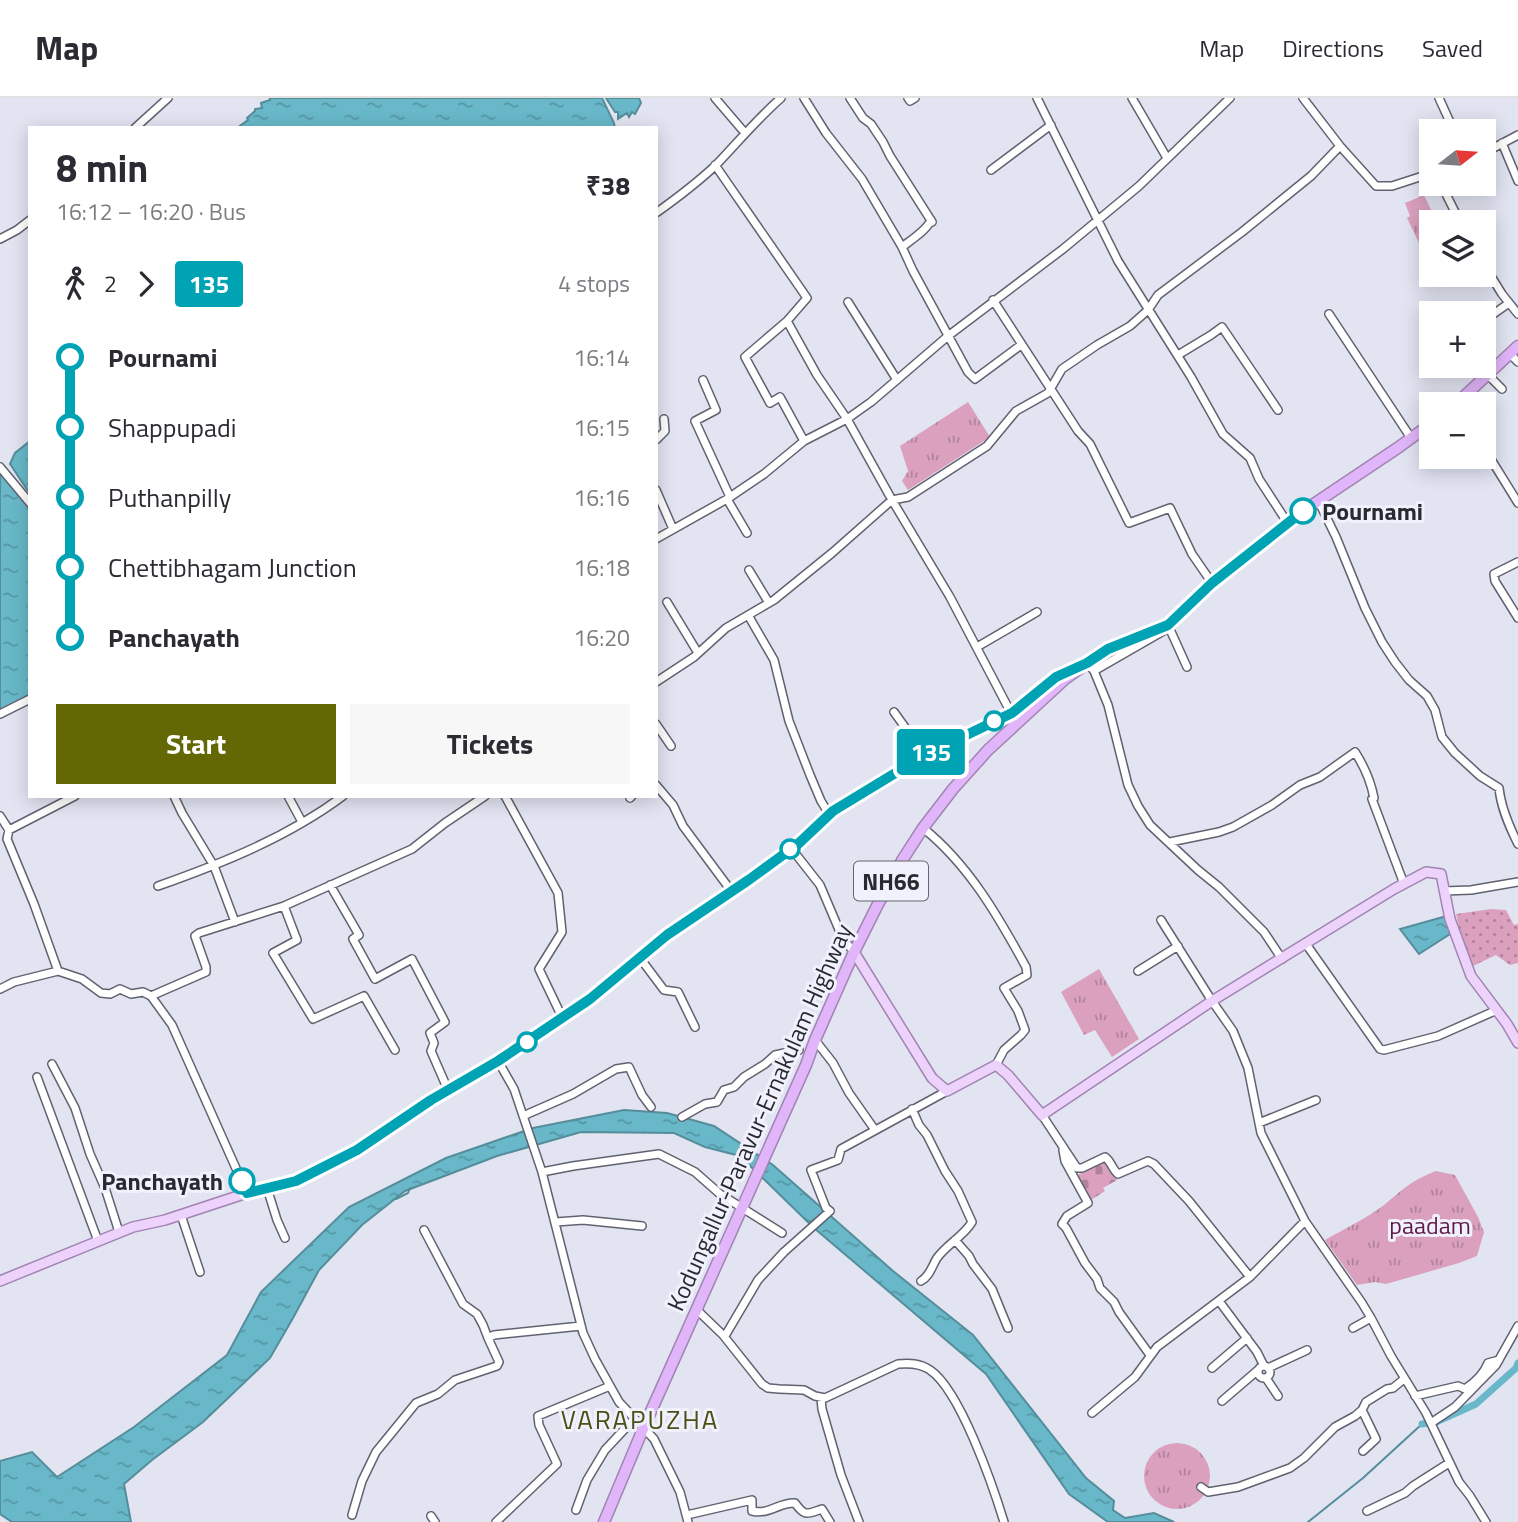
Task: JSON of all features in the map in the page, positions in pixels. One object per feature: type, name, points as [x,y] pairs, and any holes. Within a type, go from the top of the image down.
[{"type":"highway","points":[[1496,368],[1515,354]]},
{"type":"highway","points":[[1469,392],[1484,378]]},
{"type":"highway","name":"Kodungallur-Paravur-Ernakulam Highway","points":[[602,1522],[854,952],[877,906],[923,828],[988,750],[1065,679],[1091,667],[1108,649],[1168,625],[1212,583],[1287,522],[1419,432]]},
{"type":"main road","points":[[0,1281],[119,1232],[296,1181],[357,1150],[590,999],[667,935],[732,892],[791,848],[830,814],[925,755],[1012,713],[1056,677],[1091,667]]},
{"type":"main road","points":[[854,952],[932,1078],[947,1090],[996,1065],[1042,1115],[1212,1001],[1404,884],[1426,872],[1441,874],[1450,919],[1471,976],[1518,1043]]},
{"type":"street","points":[[137,126],[167,98]]},
{"type":"street","points":[[715,98],[745,134]]},
{"type":"street","points":[[658,212],[689,190],[781,98]]},
{"type":"street","points":[[804,98],[862,179],[902,247],[968,372],[975,379],[1021,345]]},
{"type":"street","points":[[850,98],[883,142],[932,221],[925,230],[902,247]]},
{"type":"street","points":[[908,98],[910,101],[915,98]]},
{"type":"street","points":[[1037,98],[1118,261],[1178,355],[1223,435],[1250,458],[1259,478],[1287,522]]},
{"type":"street","points":[[1132,98],[1167,158]]},
{"type":"street","points":[[658,538],[729,498],[764,474],[804,440],[847,419],[871,402],[948,335],[1063,249],[1139,186],[1230,98]]},
{"type":"street","points":[[1303,98],[1340,146],[1377,186],[1392,186],[1419,177]]},
{"type":"street","points":[[1439,98],[1449,119]]},
{"type":"street","points":[[144,118],[150,126]]},
{"type":"street","points":[[992,170],[1051,125]]},
{"type":"street","points":[[1496,147],[1518,135]]},
{"type":"street","points":[[1502,144],[1518,181]]},
{"type":"street","points":[[658,681],[698,653],[726,628],[769,603],[832,553],[892,500],[908,497],[987,446],[1017,411],[1048,393],[1062,369],[1130,326],[1148,310],[1158,295],[1311,177],[1340,146]]},
{"type":"street","points":[[715,165],[807,299],[745,357],[770,403],[780,397],[804,440]]},
{"type":"street","points":[[0,239],[28,222]]},
{"type":"street","points":[[1496,283],[1518,314]]},
{"type":"street","points":[[993,300],[1078,430],[1090,444],[1129,523],[1170,508],[1192,554],[1212,583]]},
{"type":"street","points":[[848,302],[897,380]]},
{"type":"street","points":[[1496,313],[1509,303]]},
{"type":"street","points":[[1329,314],[1411,438]]},
{"type":"street","points":[[787,320],[950,597],[1012,713]]},
{"type":"street","points":[[1178,355],[1222,327],[1278,410]]},
{"type":"street","points":[[1492,378],[1502,389]]},
{"type":"street","points":[[703,380],[716,410],[695,421],[747,533]]},
{"type":"street","points":[[658,438],[664,432],[664,419]]},
{"type":"street","points":[[0,467],[28,501]]},
{"type":"street","points":[[1496,467],[1518,503]]},
{"type":"street","points":[[658,495],[673,529]]},
{"type":"street","points":[[1318,500],[1382,642],[1409,680],[1427,696],[1435,710],[1442,737],[1480,776],[1499,788],[1500,801],[1518,844]]},
{"type":"street","points":[[1518,562],[1494,574],[1494,580],[1518,618]]},
{"type":"street","points":[[750,570],[769,603]]},
{"type":"street","points":[[667,602],[698,653]]},
{"type":"street","points":[[977,647],[1037,612]]},
{"type":"street","points":[[748,615],[774,660],[789,721],[814,783],[830,814]]},
{"type":"street","points":[[1168,625],[1187,667]]},
{"type":"street","points":[[1091,667],[1108,705],[1133,795],[1150,825],[1237,904],[1264,932],[1282,959]]},
{"type":"street","points":[[0,714],[28,700]]},
{"type":"street","points":[[894,712],[925,755]]},
{"type":"street","points":[[658,727],[671,746]]},
{"type":"street","points":[[1170,842],[1233,827],[1300,785],[1320,777],[1355,752],[1368,777],[1374,794],[1371,799],[1404,884]]},
{"type":"street","points":[[658,787],[732,892]]},
{"type":"street","points":[[9,830],[71,798]]},
{"type":"street","points":[[175,798],[214,866],[235,922]]},
{"type":"street","points":[[289,798],[302,822]]},
{"type":"street","points":[[151,996],[206,972],[195,936],[284,906],[412,849],[482,798]]},
{"type":"street","points":[[506,798],[558,893],[562,932],[538,968],[562,1017]]},
{"type":"street","points":[[158,886],[248,851],[302,822],[331,800]]},
{"type":"street","points":[[0,816],[9,830],[7,839],[58,971]]},
{"type":"street","points":[[923,828],[955,857],[981,891],[1026,967],[1027,975],[1004,988],[1025,1030],[1004,1050],[996,1065]]},
{"type":"street","points":[[791,848],[820,885],[843,939],[854,952]]},
{"type":"street","points":[[1444,891],[1481,889],[1518,882]]},
{"type":"street","points":[[330,885],[359,935],[353,939],[375,979],[412,959],[445,1022],[430,1033],[435,1043],[431,1051],[448,1090]]},
{"type":"street","points":[[284,906],[297,940],[273,953],[313,1019],[364,996],[395,1050]]},
{"type":"street","points":[[1161,920],[1233,1031],[1248,1068],[1261,1133],[1306,1222],[1363,1303],[1482,1520]]},
{"type":"street","points":[[1306,944],[1380,1049],[1438,1036],[1497,1010]]},
{"type":"street","points":[[1138,971],[1178,946]]},
{"type":"street","points":[[640,958],[664,990],[678,992],[695,1027]]},
{"type":"street","points":[[0,989],[14,982],[58,971],[82,979],[101,993],[110,994],[120,989],[131,994],[143,992],[151,996],[174,1028],[247,1193]]},
{"type":"street","points":[[816,1040],[875,1130]]},
{"type":"street","points":[[682,1117],[705,1104],[717,1102],[723,1090],[734,1087],[744,1076],[775,1055],[800,1051]]},
{"type":"street","points":[[498,1061],[514,1089],[537,1156],[583,1333],[619,1402],[654,1438],[680,1492],[687,1518],[752,1500],[752,1511],[761,1513],[794,1503],[806,1514],[822,1509],[830,1522]]},
{"type":"street","points":[[52,1064],[75,1108],[119,1232]]},
{"type":"street","points":[[523,1116],[573,1094],[616,1069],[629,1067],[642,1095],[651,1107]]},
{"type":"street","points":[[37,1077],[98,1241]]},
{"type":"street","points":[[725,1336],[758,1280],[784,1252],[830,1211],[826,1208],[811,1170],[838,1160],[841,1149],[947,1090]]},
{"type":"street","points":[[1259,1124],[1316,1100]]},
{"type":"street","points":[[912,1109],[958,1191],[972,1222],[970,1227],[948,1244],[927,1278],[921,1280]]},
{"type":"street","points":[[1042,1115],[1077,1168],[1105,1157],[1118,1174],[1148,1161],[1154,1164],[1189,1200],[1250,1277]]},
{"type":"street","points":[[1062,1146],[1065,1161],[1088,1203],[1067,1216],[1062,1224],[1100,1288],[1114,1302],[1150,1355]]},
{"type":"street","points":[[542,1172],[659,1154],[695,1172],[720,1194],[782,1233]]},
{"type":"street","points":[[267,1188],[285,1238]]},
{"type":"street","points":[[181,1215],[200,1272]]},
{"type":"street","points":[[556,1222],[583,1220],[642,1226]]},
{"type":"street","points":[[1092,1413],[1135,1377],[1157,1347],[1250,1277],[1306,1222]]},
{"type":"street","points":[[352,1515],[362,1482],[376,1452],[416,1403],[438,1394],[455,1380],[497,1366],[499,1362],[477,1314],[463,1304],[424,1230]]},
{"type":"street","points":[[955,1240],[992,1289],[1008,1328]]},
{"type":"street","points":[[1219,1301],[1257,1352],[1263,1368],[1259,1376],[1266,1378],[1278,1396]]},
{"type":"street","points":[[697,1310],[725,1336],[768,1388],[804,1390],[821,1398],[833,1395],[898,1364],[918,1364],[928,1368],[947,1387],[956,1403],[1004,1522]]},
{"type":"street","points":[[1353,1328],[1371,1318]]},
{"type":"street","points":[[488,1338],[494,1335],[581,1326]]},
{"type":"street","points":[[1431,1423],[1455,1407],[1472,1391],[1499,1360],[1518,1326]]},
{"type":"street","points":[[1212,1368],[1247,1338]]},
{"type":"street","points":[[1222,1401],[1263,1368],[1307,1350]]},
{"type":"street","points":[[1415,1396],[1458,1386],[1465,1389],[1478,1378],[1488,1363],[1499,1360]]},
{"type":"street","points":[[1201,1487],[1208,1492],[1238,1487],[1290,1468],[1335,1427],[1362,1410],[1366,1402],[1393,1388],[1404,1378]]},
{"type":"street","points":[[496,1522],[558,1464],[539,1425],[538,1416],[610,1386]]},
{"type":"street","points":[[821,1398],[841,1475],[859,1522]]},
{"type":"street","points":[[1362,1410],[1376,1439],[1363,1451]]},
{"type":"street","points":[[576,1510],[587,1480],[605,1450],[634,1419]]},
{"type":"street","points":[[1367,1511],[1405,1493],[1449,1463]]},
{"type":"green space","points":[[1424,196],[1431,210],[1419,210],[1419,243],[1407,218],[1410,216],[1405,203]]},
{"type":"green space","points":[[968,402],[990,437],[908,490],[902,481],[908,471],[900,446]]},
{"type":"green space","points":[[1491,909],[1506,910],[1514,925],[1518,924],[1518,963],[1510,965],[1496,955],[1473,966],[1456,914]]},
{"type":"green space","points":[[1099,969],[1139,1039],[1112,1057],[1095,1030],[1084,1035],[1061,992]]},
{"type":"green space","points":[[1105,1160],[1117,1180],[1103,1188],[1105,1191],[1091,1200],[1076,1176]]},
{"type":"green space","name":"paadam","points":[[1436,1171],[1455,1175],[1478,1217],[1484,1232],[1477,1256],[1386,1284],[1375,1282],[1357,1285],[1325,1240],[1377,1210],[1413,1182]]},
{"type":"green space","points":[[1177,1443],[1190,1446],[1200,1453],[1207,1463],[1210,1476],[1207,1489],[1200,1499],[1190,1506],[1177,1509],[1164,1506],[1154,1499],[1147,1489],[1144,1476],[1147,1463],[1154,1453],[1164,1446]]},
{"type":"water","points":[[602,98],[615,126],[240,126],[248,120],[255,109],[262,108],[261,103],[270,100]]},
{"type":"water","points":[[606,98],[639,98],[641,103],[635,114],[632,112],[629,117],[627,113],[618,119],[618,112],[615,112]]},
{"type":"water","points":[[28,443],[28,491],[10,464],[15,453]]},
{"type":"water","points":[[0,473],[28,507],[28,697],[0,711]]},
{"type":"water","points":[[1446,917],[1450,934],[1419,954],[1400,929]]},
{"type":"water","points":[[624,1110],[667,1113],[714,1126],[773,1165],[893,1271],[973,1335],[1086,1478],[1114,1501],[1113,1510],[1125,1518],[1154,1513],[1174,1522],[1108,1522],[1069,1494],[986,1374],[814,1228],[740,1156],[705,1147],[674,1133],[581,1132],[497,1156],[405,1191],[362,1225],[319,1270],[270,1358],[203,1422],[124,1484],[131,1522],[12,1522],[0,1514],[0,1461],[32,1452],[57,1477],[134,1427],[227,1355],[261,1292],[349,1207],[446,1158],[533,1128]]},
{"type":"waterway","points":[[396,1199],[408,1193],[410,1188]]},
{"type":"waterway","points":[[1422,1424],[1436,1422],[1476,1404],[1516,1368],[1518,1363]]},
{"type":"waterway","points":[[1308,1522],[1363,1478],[1422,1424]]},
{"type":"bus line","name":"135","points":[[242,1181],[247,1193],[296,1181],[357,1150],[590,999],[667,935],[798,844],[833,811],[925,755],[1012,713],[1056,677],[1087,663],[1108,649],[1168,625],[1212,583],[1303,511]]},
{"type":"place","name":"Pournami","points":[[1303,511]]},
{"type":"place","name":"Panchayath","points":[[242,1181]]},
{"type":"district","name":"VARAPUZHA","points":[[640,1419]]}]
